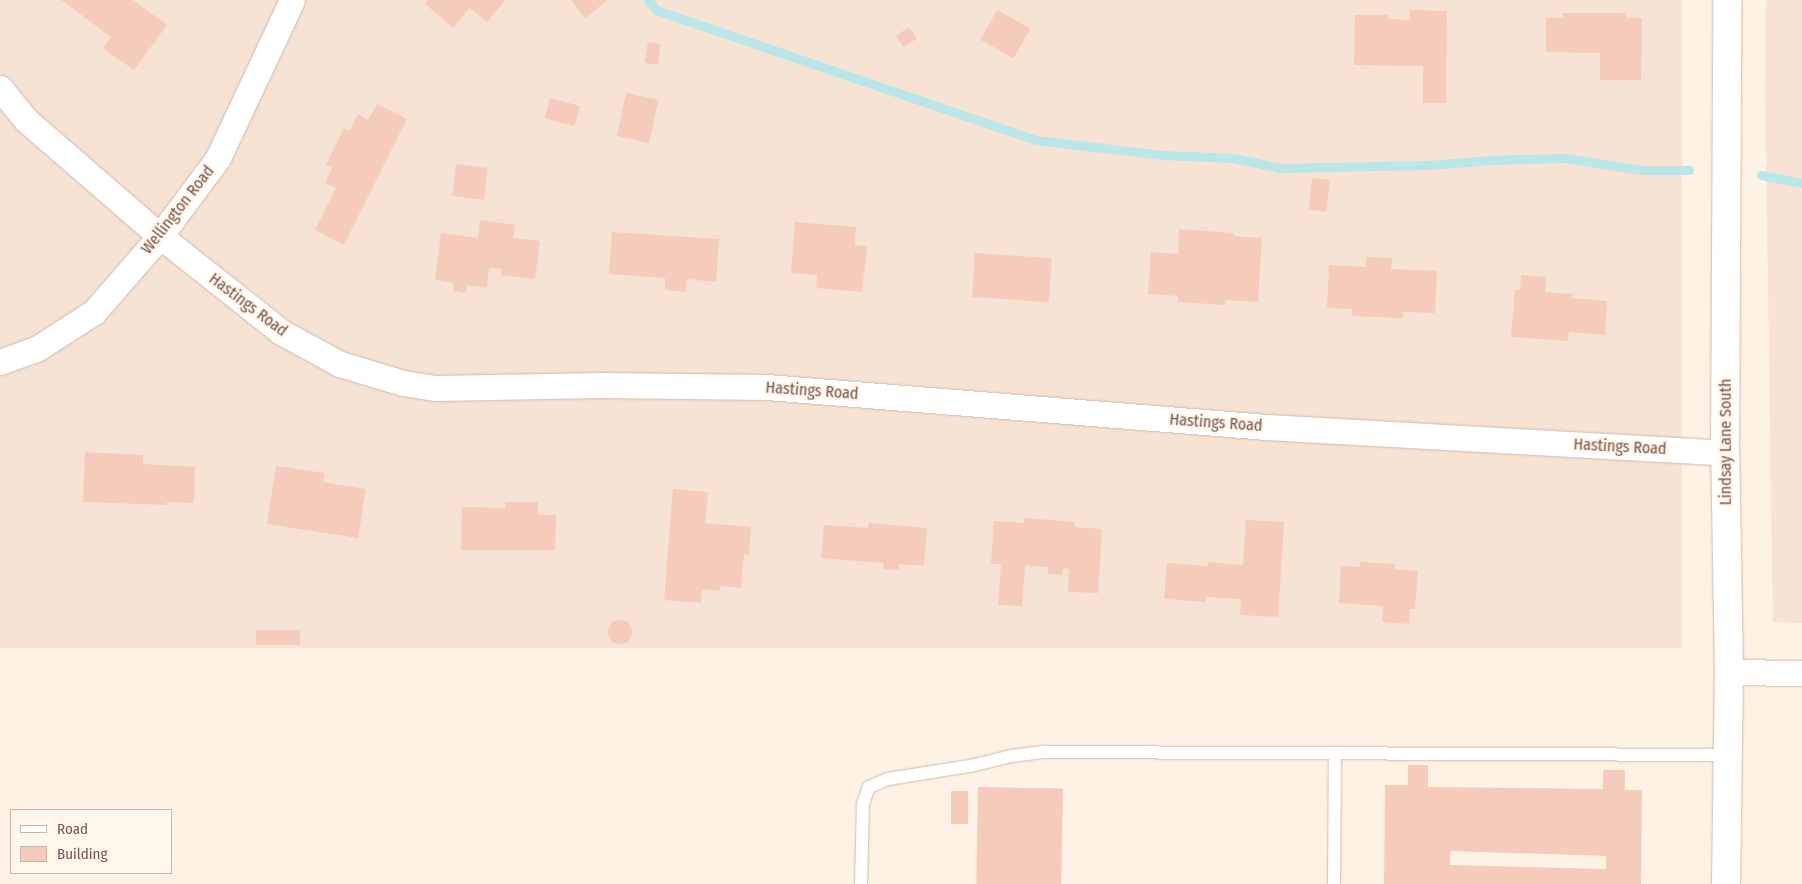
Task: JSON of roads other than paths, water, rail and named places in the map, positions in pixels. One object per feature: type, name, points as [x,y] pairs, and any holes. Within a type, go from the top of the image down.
[{"type":"street","name":"Wellington Road","points":[[0,362],[38,348],[94,312],[160,236],[218,158],[292,0]]},
{"type":"street","name":"Lindsay Lane South","points":[[1726,884],[1729,672],[1725,453],[1727,0]]},
{"type":"street","name":"Hastings Road","points":[[0,88],[26,120],[160,236],[281,332],[340,364],[403,383],[436,388],[601,385],[767,388],[1266,427],[1725,453]]},
{"type":"street","points":[[1729,672],[1802,673]]},
{"type":"lane","points":[[861,884],[863,804],[869,787],[888,779],[941,772],[1011,756],[1043,752],[1728,755]]},
{"type":"lane","points":[[1334,884],[1335,753]]},
{"type":"waterway","points":[[648,0],[656,10],[1035,140],[1163,155],[1233,158],[1280,168],[1430,165],[1490,160],[1565,158],[1642,170],[1689,170]]},
{"type":"waterway","points":[[1761,175],[1802,183]]}]
